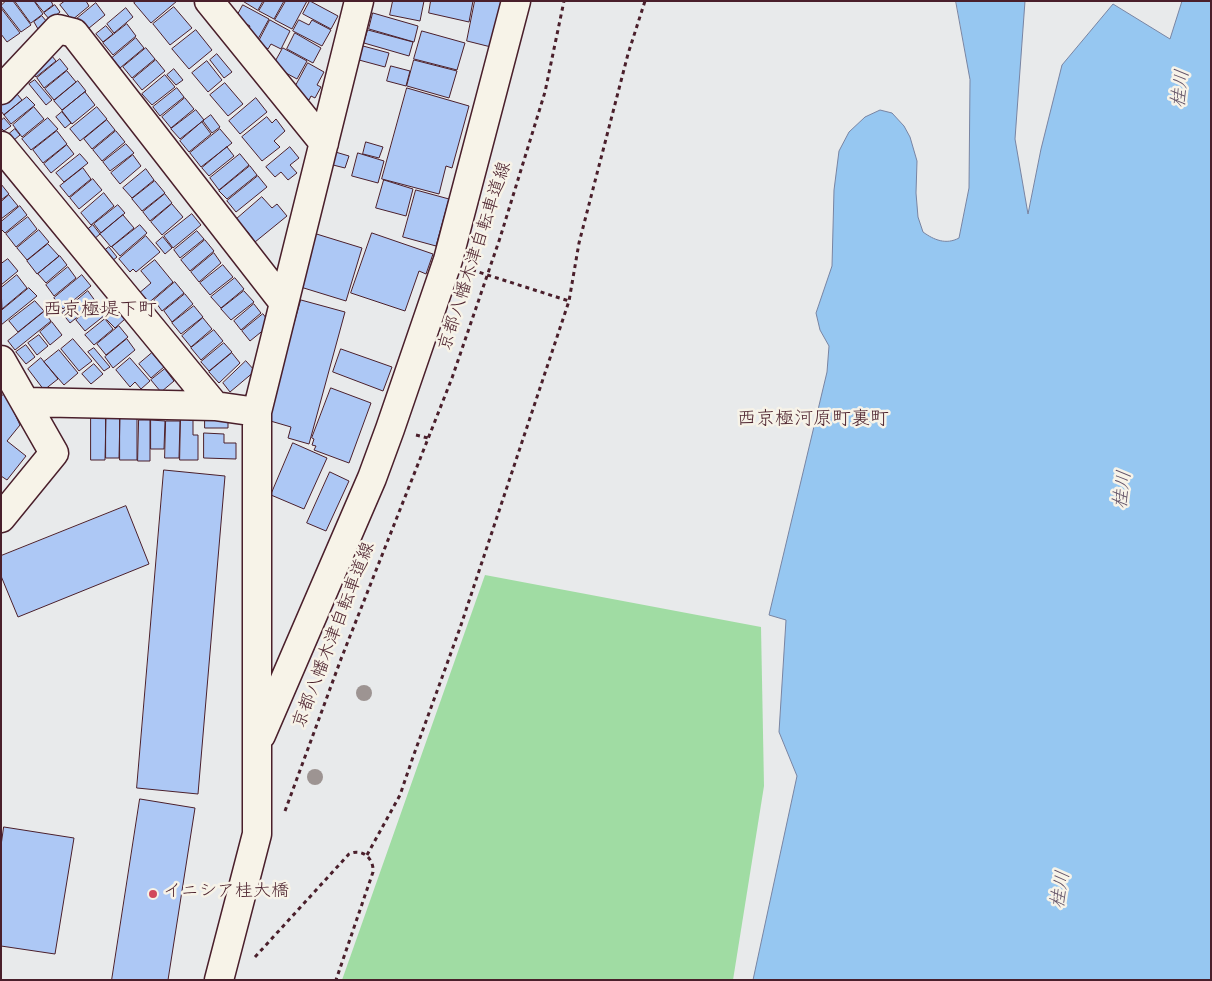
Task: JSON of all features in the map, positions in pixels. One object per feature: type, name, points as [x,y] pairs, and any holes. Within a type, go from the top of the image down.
[{"type":"street","points":[[209,1],[324,143]]},
{"type":"street","points":[[256,746],[372,478],[381,453],[448,260],[516,1]]},
{"type":"street","points":[[219,980],[258,834],[256,746],[257,412],[324,143],[356,2]]},
{"type":"street","points":[[1,90],[58,29],[74,33],[284,302]]},
{"type":"street","points":[[1,146],[215,406]]},
{"type":"street","points":[[1,360],[54,453],[1,518]]},
{"type":"street","points":[[25,402],[215,406],[257,412]]},
{"type":"path","name":"京都八幡木津自転車道線","points":[[284,816],[341,659],[452,378],[500,238],[545,92],[564,1]]},
{"type":"path","points":[[366,855],[400,795],[460,628],[569,302],[578,243],[628,54],[645,1]]},
{"type":"path","points":[[478,272],[569,302]]},
{"type":"path","points":[[254,958],[349,854],[354,852],[366,855],[372,862],[374,872],[336,980]]},
{"type":"green space","points":[[485,575],[761,627],[764,786],[733,980],[342,980]]},
{"type":"water","name":"桂川","points":[[956,1],[1025,1],[1015,139],[1028,214],[1041,149],[1062,65],[1113,4],[1170,39],[1182,1],[1211,1],[1211,980],[753,980],[797,776],[779,732],[786,620],[769,615],[827,372],[829,346],[820,330],[816,313],[832,266],[834,190],[839,151],[849,132],[865,117],[880,110],[892,113],[904,126],[910,137],[917,161],[916,193],[918,217],[923,232],[940,241],[959,238],[969,188],[970,80]]},
{"type":"building","points":[[6,1],[13,1],[31,25],[21,32],[1,6]]},
{"type":"building","points":[[15,1],[34,1],[43,14],[31,23]]},
{"type":"building","points":[[35,1],[51,1],[53,5],[44,12]]},
{"type":"building","points":[[65,1],[86,1],[89,6],[72,20],[60,5]]},
{"type":"building","points":[[137,1],[177,1],[151,23],[134,3]]},
{"type":"building","points":[[243,1],[263,1],[258,10]]},
{"type":"building","points":[[265,1],[284,1],[274,19],[259,11]]},
{"type":"building","points":[[286,1],[307,1],[292,29],[275,20]]},
{"type":"building","points":[[310,1],[338,16],[331,29],[303,14]]},
{"type":"building","points":[[393,1],[424,1],[420,21],[390,15]]},
{"type":"building","points":[[431,1],[473,1],[469,22],[429,13]]},
{"type":"building","points":[[475,1],[501,1],[491,47],[467,41]]},
{"type":"building","points":[[96,3],[105,15],[83,33],[73,22]]},
{"type":"building","points":[[55,5],[60,12],[50,20],[44,13]]},
{"type":"building","points":[[243,5],[269,19],[258,39],[247,32],[250,26],[236,18]]},
{"type":"building","points":[[174,7],[192,28],[170,45],[153,24]]},
{"type":"building","points":[[1,8],[20,33],[7,42],[1,34]]},
{"type":"building","points":[[126,8],[133,17],[114,33],[107,24]]},
{"type":"building","points":[[373,13],[418,26],[414,42],[369,29]]},
{"type":"building","points":[[42,16],[47,22],[38,29],[34,22]]},
{"type":"building","points":[[270,20],[290,31],[281,49],[271,44],[268,49],[258,43]]},
{"type":"building","points":[[299,20],[309,25],[312,20],[331,30],[322,46],[293,31]]},
{"type":"building","points":[[127,24],[136,36],[113,55],[103,43]]},
{"type":"building","points":[[106,26],[113,34],[103,42],[96,34]]},
{"type":"building","points":[[196,30],[212,50],[189,69],[172,49]]},
{"type":"building","points":[[368,30],[413,42],[409,56],[364,43]]},
{"type":"building","points":[[422,31],[465,43],[457,70],[414,59]]},
{"type":"building","points":[[295,33],[321,48],[313,63],[287,49]]},
{"type":"building","points":[[136,38],[144,48],[120,68],[112,58]]},
{"type":"building","points":[[363,46],[389,53],[385,67],[359,60]]},
{"type":"building","points":[[146,48],[155,59],[132,78],[123,67]]},
{"type":"building","points":[[283,48],[307,61],[297,79],[273,66]]},
{"type":"building","points":[[47,50],[56,61],[36,77],[27,66]]},
{"type":"building","points":[[217,54],[232,72],[224,78],[210,60]]},
{"type":"building","points":[[60,59],[68,69],[44,88],[37,78]]},
{"type":"building","points":[[156,60],[165,71],[142,90],[133,79]]},
{"type":"building","points":[[414,60],[457,71],[449,98],[407,86]]},
{"type":"building","points":[[207,61],[222,80],[208,92],[192,73]]},
{"type":"building","points":[[308,63],[324,72],[317,85],[321,87],[315,98],[311,96],[309,100],[293,91]]},
{"type":"building","points":[[391,66],[410,71],[406,86],[387,81]]},
{"type":"building","points":[[174,69],[183,80],[176,85],[167,75]]},
{"type":"building","points":[[67,71],[76,82],[54,100],[45,89]]},
{"type":"building","points":[[165,75],[175,87],[152,105],[142,94]]},
{"type":"building","points":[[35,80],[52,100],[46,105],[29,84]]},
{"type":"building","points":[[78,81],[86,91],[62,110],[54,101]]},
{"type":"building","points":[[225,83],[243,104],[228,116],[210,95]]},
{"type":"building","points":[[12,88],[22,100],[4,115],[1,111],[1,97]]},
{"type":"building","points":[[177,88],[184,97],[160,116],[153,107]]},
{"type":"building","points":[[407,88],[469,106],[452,168],[446,166],[439,194],[382,179]]},
{"type":"building","points":[[85,92],[95,105],[72,124],[62,111]]},
{"type":"building","points":[[27,97],[35,105],[11,124],[4,115]]},
{"type":"building","points":[[185,98],[194,109],[171,128],[162,117]]},
{"type":"building","points":[[256,98],[267,112],[240,134],[229,121]]},
{"type":"building","points":[[34,107],[44,119],[22,137],[13,125]]},
{"type":"building","points":[[97,107],[107,119],[80,141],[70,129]]},
{"type":"building","points":[[196,110],[204,120],[180,139],[171,129]]},
{"type":"building","points":[[62,112],[71,123],[65,128],[56,117]]},
{"type":"building","points":[[211,115],[220,127],[212,133],[203,121]]},
{"type":"building","points":[[267,117],[272,123],[276,119],[285,131],[274,141],[280,147],[262,161],[242,137]]},
{"type":"building","points":[[4,118],[11,126],[4,131],[1,128],[1,121]]},
{"type":"building","points":[[48,118],[58,129],[31,150],[22,139]]},
{"type":"building","points":[[107,120],[115,130],[92,149],[84,139]]},
{"type":"building","points":[[202,122],[211,134],[189,152],[180,141]]},
{"type":"building","points":[[15,129],[20,135],[14,140],[9,134]]},
{"type":"building","points":[[220,129],[232,143],[201,167],[190,153]]},
{"type":"building","points":[[57,131],[67,144],[43,163],[33,150]]},
{"type":"building","points":[[116,131],[125,142],[102,161],[93,150]]},
{"type":"building","points":[[366,142],[383,147],[379,158],[363,154]]},
{"type":"building","points":[[126,144],[134,153],[110,171],[103,162]]},
{"type":"building","points":[[67,145],[74,154],[51,173],[44,164]]},
{"type":"building","points":[[227,147],[234,156],[209,176],[202,168]]},
{"type":"building","points":[[290,147],[299,158],[290,165],[297,173],[288,180],[281,172],[275,177],[266,167]]},
{"type":"building","points":[[332,151],[349,156],[345,168],[329,164]]},
{"type":"building","points":[[358,153],[384,161],[378,183],[352,176]]},
{"type":"building","points":[[80,154],[88,163],[64,182],[56,173]]},
{"type":"building","points":[[240,154],[249,165],[219,190],[210,178]]},
{"type":"building","points":[[133,155],[141,166],[120,184],[111,173]]},
{"type":"building","points":[[250,166],[257,175],[227,199],[219,191]]},
{"type":"building","points":[[83,168],[91,179],[69,197],[60,186]]},
{"type":"building","points":[[146,169],[154,180],[132,198],[123,188]]},
{"type":"building","points":[[258,176],[267,187],[236,212],[227,201]]},
{"type":"building","points":[[93,179],[102,190],[79,209],[70,198]]},
{"type":"building","points":[[384,180],[413,189],[406,216],[376,208]]},
{"type":"building","points":[[155,181],[165,193],[142,211],[132,199]]},
{"type":"building","points":[[1,184],[9,194],[1,200]]},
{"type":"building","points":[[416,190],[449,199],[436,246],[403,237]]},
{"type":"building","points":[[104,193],[114,206],[91,225],[81,213]]},
{"type":"building","points":[[165,194],[172,203],[150,221],[143,212]]},
{"type":"building","points":[[9,195],[18,206],[1,219],[1,202]]},
{"type":"building","points":[[262,197],[272,208],[277,204],[287,216],[255,242],[247,231],[242,236],[232,223]]},
{"type":"building","points":[[172,204],[183,217],[162,235],[151,222]]},
{"type":"building","points":[[118,205],[125,213],[101,233],[94,224]]},
{"type":"building","points":[[20,206],[27,215],[5,233],[1,229],[1,222]]},
{"type":"building","points":[[192,214],[201,225],[173,248],[164,236]]},
{"type":"building","points":[[123,215],[134,228],[111,247],[100,234]]},
{"type":"building","points":[[28,217],[37,229],[16,247],[6,234]]},
{"type":"building","points":[[93,225],[100,234],[93,240],[86,231]]},
{"type":"building","points":[[140,225],[147,233],[120,256],[112,247]]},
{"type":"building","points":[[39,230],[49,242],[27,260],[17,248]]},
{"type":"building","points":[[197,231],[204,239],[180,258],[174,250]]},
{"type":"building","points":[[310,232],[362,248],[346,301],[294,285]]},
{"type":"building","points":[[372,233],[433,254],[426,274],[419,271],[405,311],[351,293]]},
{"type":"building","points":[[146,236],[160,252],[136,272],[133,269],[130,272],[119,259]]},
{"type":"building","points":[[163,237],[172,248],[165,254],[156,243]]},
{"type":"building","points":[[205,240],[214,251],[190,271],[181,260]]},
{"type":"building","points":[[48,244],[59,256],[37,274],[27,261]]},
{"type":"building","points":[[109,247],[117,257],[112,261],[104,251]]},
{"type":"building","points":[[214,253],[221,263],[199,282],[191,272]]},
{"type":"building","points":[[60,256],[67,265],[46,283],[38,274]]},
{"type":"building","points":[[8,259],[18,271],[1,285],[1,264]]},
{"type":"building","points":[[155,260],[173,282],[146,305],[138,294],[151,283],[141,271]]},
{"type":"building","points":[[223,265],[233,277],[210,295],[200,283]]},
{"type":"building","points":[[68,267],[76,278],[54,296],[46,285]]},
{"type":"building","points":[[17,275],[27,288],[2,309],[1,288]]},
{"type":"building","points":[[82,275],[91,286],[63,309],[54,298]]},
{"type":"building","points":[[235,278],[244,289],[221,308],[211,297]]},
{"type":"building","points":[[175,282],[184,293],[162,311],[154,300]]},
{"type":"building","points":[[29,288],[37,296],[1,325],[1,311]]},
{"type":"building","points":[[88,291],[96,302],[70,323],[62,313]]},
{"type":"building","points":[[244,291],[254,302],[231,320],[221,309]]},
{"type":"building","points":[[185,294],[193,304],[172,322],[164,311]]},
{"type":"building","points":[[301,300],[345,312],[309,444],[288,438],[291,427],[267,420]]},
{"type":"building","points":[[35,301],[44,311],[18,332],[9,321]]},
{"type":"building","points":[[96,304],[105,315],[85,331],[76,320]]},
{"type":"building","points":[[254,304],[261,313],[241,330],[234,321]]},
{"type":"building","points":[[194,306],[203,317],[181,334],[172,323]]},
{"type":"building","points":[[117,309],[125,319],[115,328],[106,319]]},
{"type":"building","points":[[44,312],[51,321],[15,350],[8,341]]},
{"type":"building","points":[[263,314],[271,324],[250,341],[242,331]]},
{"type":"building","points":[[203,318],[212,329],[191,347],[182,336]]},
{"type":"building","points":[[105,319],[113,329],[94,345],[85,335]]},
{"type":"building","points":[[52,322],[62,335],[50,345],[40,332]]},
{"type":"building","points":[[119,326],[128,337],[106,355],[97,344]]},
{"type":"building","points":[[214,330],[223,341],[201,360],[191,348]]},
{"type":"building","points":[[39,335],[48,346],[37,355],[28,343]]},
{"type":"building","points":[[73,339],[92,361],[79,371],[61,349]]},
{"type":"building","points":[[127,339],[135,350],[113,368],[105,357]]},
{"type":"building","points":[[224,343],[232,352],[209,371],[201,362]]},
{"type":"building","points":[[26,345],[35,357],[26,364],[16,352]]},
{"type":"building","points":[[94,348],[110,367],[104,371],[88,352]]},
{"type":"building","points":[[341,349],[392,367],[383,391],[333,372]]},
{"type":"building","points":[[59,350],[78,373],[64,385],[44,362]]},
{"type":"building","points":[[152,353],[164,367],[151,378],[139,364]]},
{"type":"building","points":[[232,353],[240,363],[219,383],[209,372]]},
{"type":"building","points":[[41,358],[58,379],[44,390],[28,369]]},
{"type":"building","points":[[130,358],[150,381],[141,389],[135,382],[130,387],[116,370]]},
{"type":"building","points":[[246,361],[255,371],[230,392],[223,383]]},
{"type":"building","points":[[94,364],[103,374],[91,384],[82,374]]},
{"type":"building","points":[[165,369],[174,381],[161,392],[151,380]]},
{"type":"building","points":[[331,388],[371,403],[349,463],[314,450],[316,446],[312,445],[314,439],[312,438]]},
{"type":"building","points":[[5,393],[20,425],[7,441],[26,456],[7,480],[1,476],[1,397]]},
{"type":"building","points":[[181,413],[193,414],[193,435],[198,435],[198,460],[180,460]]},
{"type":"building","points":[[205,413],[228,413],[228,428],[205,428]]},
{"type":"building","points":[[91,414],[106,414],[105,460],[91,460]]},
{"type":"building","points":[[106,415],[120,415],[119,458],[106,458]]},
{"type":"building","points":[[120,417],[137,417],[137,460],[120,460]]},
{"type":"building","points":[[139,420],[150,420],[150,461],[138,461]]},
{"type":"building","points":[[151,420],[165,421],[164,449],[151,449]]},
{"type":"building","points":[[166,421],[180,421],[179,458],[165,458]]},
{"type":"building","points":[[204,433],[224,434],[224,443],[236,443],[236,459],[204,458]]},
{"type":"building","points":[[293,443],[327,458],[304,509],[271,495]]},
{"type":"building","points":[[164,470],[225,476],[198,794],[137,788]]},
{"type":"building","points":[[330,472],[349,481],[326,531],[307,523]]},
{"type":"building","points":[[126,506],[149,564],[18,617],[1,576],[1,556]]},
{"type":"building","name":"イニシア桂大橋","points":[[140,799],[195,808],[168,980],[112,980]]},
{"type":"building","points":[[4,827],[74,838],[55,954],[1,946],[1,846]]},
{"type":"place","name":"イニシア桂大橋","points":[[153,894]]},
{"type":"district","name":"西京極堤下町","points":[[100,312]]},
{"type":"district","name":"西京極河原町裏町","points":[[813,421]]}]
